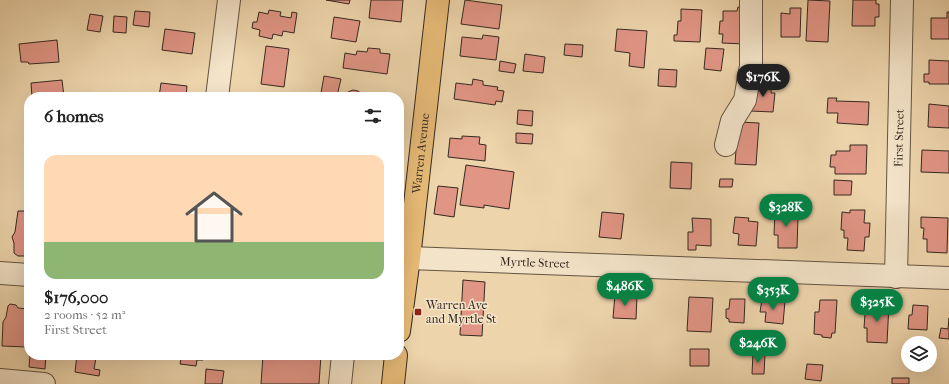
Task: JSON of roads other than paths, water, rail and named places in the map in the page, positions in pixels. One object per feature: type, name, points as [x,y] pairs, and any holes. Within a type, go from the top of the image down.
[{"type":"main road","name":"Warren Avenue","points":[[404,291],[438,0]]},
{"type":"main road","points":[[393,384],[395,360]]},
{"type":"street","points":[[218,92],[229,0]]},
{"type":"street","points":[[726,145],[732,121],[745,100],[750,73],[751,0]]},
{"type":"street","name":"First Street","points":[[896,277],[902,0]]},
{"type":"street","name":"Myrtle Street","points":[[409,258],[949,278]]},
{"type":"street","points":[[0,274],[24,275]]},
{"type":"street","points":[[340,384],[342,360]]},
{"type":"street","points":[[0,380],[44,384]]},
{"type":"place","name":"Warren Ave and Myrtle St","points":[[418,312]]}]
